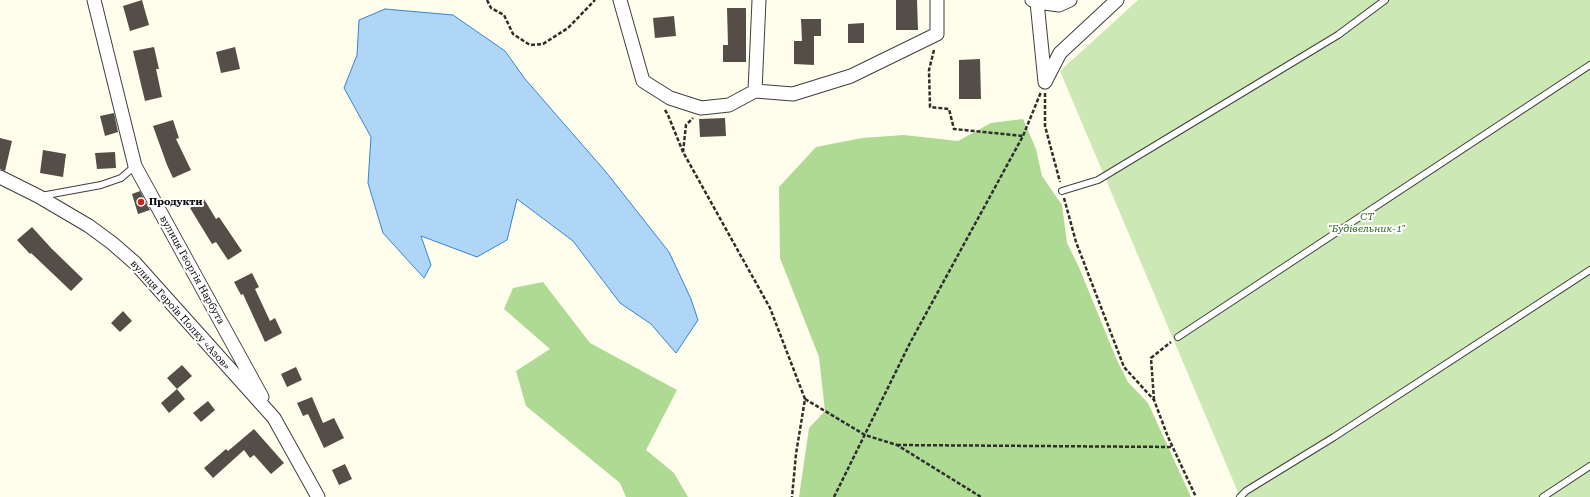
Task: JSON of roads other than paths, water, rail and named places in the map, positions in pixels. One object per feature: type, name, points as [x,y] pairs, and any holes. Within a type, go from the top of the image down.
[{"type":"street","name":"вулиця Георгія Нарбута","points":[[94,0],[135,166],[274,418]]},
{"type":"street","points":[[620,0],[643,81],[670,98],[701,108],[729,105],[755,91],[793,94],[851,76],[937,34],[937,0]]},
{"type":"street","points":[[755,91],[759,0]]},
{"type":"street","points":[[1070,0],[1059,5],[1034,1],[1045,82],[1060,53],[1117,0]]},
{"type":"street","name":"вулиця Героїв Полку «Азов»","points":[[0,177],[38,196],[89,226],[135,263],[274,418],[318,497]]},
{"type":"lane","points":[[1062,191],[1098,180],[1338,35],[1386,0]]},
{"type":"lane","points":[[1178,337],[1590,65]]},
{"type":"lane","points":[[38,196],[101,185],[121,178],[135,166]]},
{"type":"lane","points":[[1240,497],[1246,491],[1334,437],[1590,270]]},
{"type":"lane","points":[[1543,497],[1590,466]]},
{"type":"water","points":[[385,9],[453,15],[505,51],[525,79],[606,172],[669,252],[691,299],[698,320],[676,353],[651,324],[620,303],[573,241],[517,199],[507,240],[477,257],[421,236],[431,265],[424,278],[383,233],[368,183],[371,137],[344,88],[357,55],[359,20]]},
{"type":"place","name":"Продукти","points":[[141,202]]},
{"type":"park label","name":"СТ \"Будівельник-1\"","points":[[1367,222]]}]
